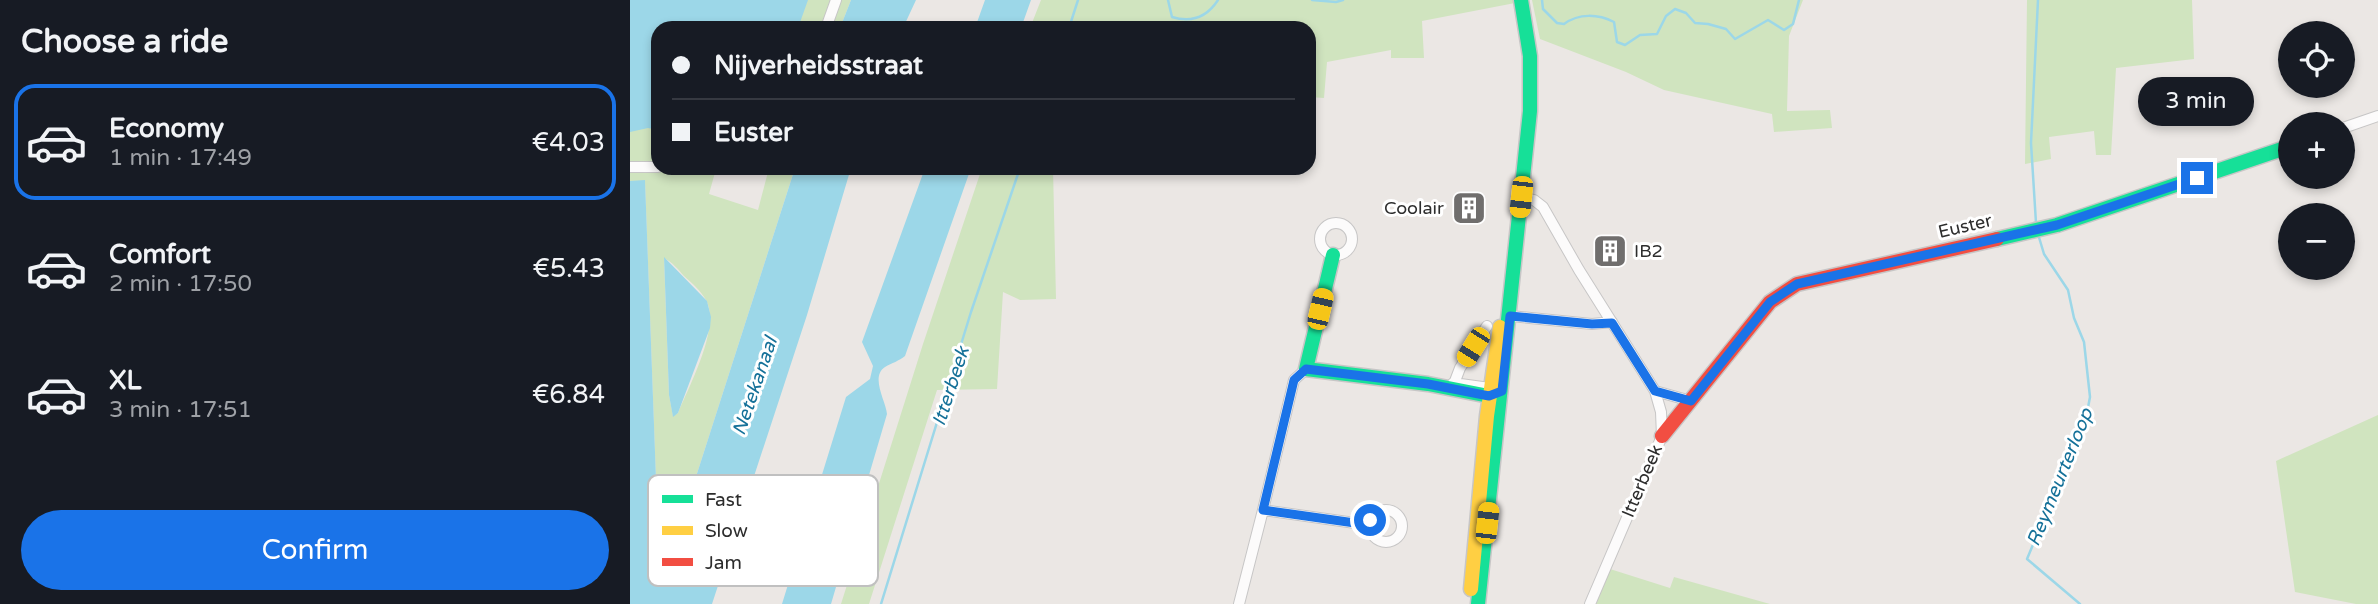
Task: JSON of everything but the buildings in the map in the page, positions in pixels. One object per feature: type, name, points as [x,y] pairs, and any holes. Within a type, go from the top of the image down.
[{"type":"street","points":[[828,21],[836,0]]},
{"type":"street","points":[[1478,604],[1494,392],[1510,316],[1531,94],[1530,56],[1521,0]]},
{"type":"street","points":[[2355,124],[2378,116]]},
{"type":"street","name":"Euster","points":[[1662,436],[1770,302],[1797,284],[2057,225],[2278,150]]},
{"type":"street","points":[[630,167],[651,167]]},
{"type":"street","name":"Itterbeek","points":[[1521,197],[1534,200],[1543,207],[1655,391],[1661,412],[1662,436],[1590,604]]},
{"type":"street","points":[[1471,604],[1472,568],[1494,392],[1515,252]]},
{"type":"street","points":[[1239,604],[1294,380],[1306,369],[1333,255]]},
{"type":"street","points":[[1510,316],[1592,324],[1612,323]]},
{"type":"street","points":[[1453,387],[1460,368],[1487,326]]},
{"type":"street","points":[[1306,369],[1494,392]]},
{"type":"street","points":[[1655,391],[1691,401]]},
{"type":"street","points":[[1263,510],[1369,525]]},
{"type":"green space","points":[[630,0],[851,0],[843,21],[651,21],[651,175],[714,175],[709,194],[758,210],[767,175],[793,175],[697,475],[656,475],[645,181],[630,181]],"holes":[[[664,258],[702,293],[710,312],[710,325],[696,372],[678,413],[673,416],[669,395]]]},
{"type":"green space","points":[[1041,0],[1513,0],[1515,3],[1422,21],[1424,58],[1391,58],[1391,50],[1327,62],[1324,98],[1316,97],[1316,21],[1033,21]]},
{"type":"green space","points":[[1532,0],[1803,0],[1789,36],[1787,111],[1830,110],[1832,128],[1774,132],[1772,114],[1664,90],[1626,72],[1540,39]]},
{"type":"green space","points":[[2027,0],[2192,0],[2194,59],[2116,68],[2111,155],[2096,155],[2094,131],[2049,137],[2051,159],[2025,164]]},
{"type":"green space","points":[[980,175],[1053,175],[1056,299],[1020,300],[1003,292],[997,389],[937,390],[878,576],[878,487]]},
{"type":"green space","points":[[2378,415],[2378,604],[2356,604],[2295,592],[2276,461]]},
{"type":"green space","points":[[1610,569],[1670,588],[1674,577],[1770,604],[1596,604]]},
{"type":"green space","points":[[847,586],[875,586],[869,604],[841,604]]},
{"type":"water","points":[[630,0],[808,0],[800,21],[651,21],[651,129],[630,132]]},
{"type":"water","points":[[851,0],[916,0],[906,21],[843,21]]},
{"type":"water","points":[[985,0],[1031,0],[1024,21],[978,21]]},
{"type":"water","name":"Netekanaal","points":[[793,175],[849,175],[754,475],[697,475]]},
{"type":"water","points":[[922,175],[969,175],[905,356],[885,367],[879,377],[887,414],[869,475],[822,475],[846,397],[870,379],[873,366],[862,342]]},
{"type":"water","points":[[645,180],[656,475],[648,475],[648,586],[718,586],[712,604],[630,604],[630,181]]},
{"type":"water","points":[[664,257],[707,301],[711,317],[710,328],[678,413],[673,417],[669,395]]},
{"type":"water","points":[[788,586],[836,586],[831,604],[782,604]]},
{"type":"waterway","name":"Itterbeek","points":[[1071,21],[1078,0]]},
{"type":"waterway","name":"Itterbeek","points":[[1168,0],[1172,17],[1186,19],[1204,14],[1218,0]]},
{"type":"waterway","name":"Itterbeek","points":[[1312,0],[1343,0]]},
{"type":"waterway","name":"Itterbeek","points":[[1542,0],[1543,9],[1557,23],[1564,24],[1589,16],[1614,22],[1617,42],[1625,45],[1640,35],[1657,34],[1666,16],[1675,9],[1686,13],[1695,23],[1726,29],[1735,39],[1768,20],[1784,30],[1793,24],[1799,0]]},
{"type":"waterway","name":"Reymeurterloop","points":[[2036,223],[2031,143],[2038,0]]},
{"type":"waterway","name":"Itterbeek","points":[[881,604],[971,312],[1018,175]]},
{"type":"waterway","name":"Reymeurterloop","points":[[2038,234],[2044,254],[2068,290],[2074,318],[2084,342],[2090,397],[2086,418],[2027,559],[2080,604]]},
{"type":"traffic: fast","points":[[1478,604],[1530,111],[1530,56],[1521,0]]},
{"type":"traffic: fast","points":[[1997,239],[2057,225],[2278,150]]},
{"type":"traffic: fast","points":[[1333,255],[1306,369],[1428,384],[1489,396],[1497,393]]},
{"type":"traffic: slow","points":[[1471,589],[1487,416],[1500,327]]},
{"type":"traffic: jam","points":[[1662,436],[1770,302],[1797,284],[1997,239]]},
{"type":"place","name":"Coolair","points":[[1469,208]]},
{"type":"place","name":"IB2","points":[[1610,251]]},
{"type":"route","points":[[1370,520],[1369,525],[1263,510],[1294,380],[1306,369],[1428,384],[1489,396],[1502,391],[1510,316],[1592,324],[1612,323],[1655,391],[1691,401],[1770,302],[1797,284],[2057,225],[2197,178]]}]
